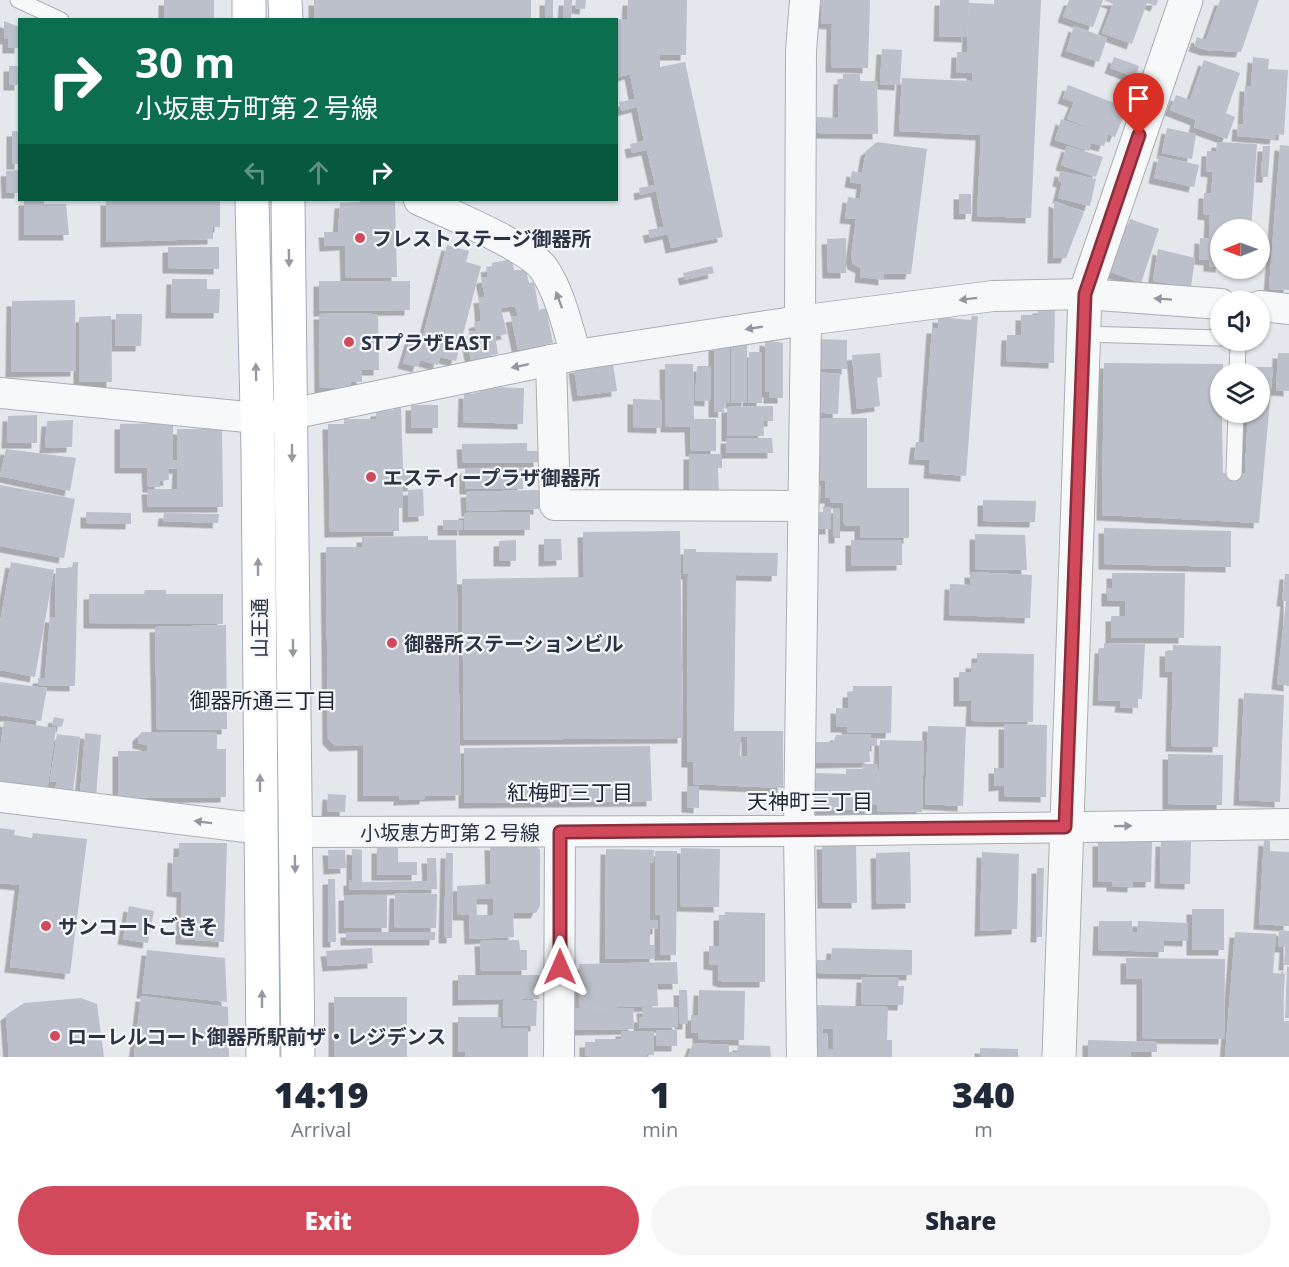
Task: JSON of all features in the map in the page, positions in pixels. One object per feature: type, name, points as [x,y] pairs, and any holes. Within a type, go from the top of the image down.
[{"type":"main road","points":[[249,0],[249,18]]},
{"type":"main road","points":[[285,0],[286,18]]},
{"type":"main road","name":"山王通","points":[[252,201],[257,418],[262,1057]]},
{"type":"main road","name":"山王通","points":[[288,201],[298,1057]]},
{"type":"street","points":[[802,1057],[798,831],[803,506],[801,51],[804,0]]},
{"type":"street","points":[[1059,1057],[1065,827],[1085,294],[1186,0]]},
{"type":"street","points":[[421,201],[515,247],[542,267],[558,295],[564,358],[555,505],[803,506]]},
{"type":"street","points":[[0,393],[257,418],[291,414],[564,358],[803,320],[993,296],[1085,294],[1210,303]]},
{"type":"street","points":[[1270,307],[1289,309]]},
{"type":"street","points":[[0,797],[261,829]]},
{"type":"street","name":"小坂恵方町第２号線","points":[[294,832],[798,831],[1289,824]]},
{"type":"street","points":[[559,1057],[560,832]]},
{"type":"lane","points":[[18,0],[57,18]]},
{"type":"lane","points":[[1083,334],[1210,338]]},
{"type":"lane","points":[[1234,473],[1236,423]]},
{"type":"building","points":[[164,0],[214,0],[214,18],[164,18]]},
{"type":"building","points":[[314,0],[531,0],[531,18],[314,18]]},
{"type":"building","points":[[545,0],[553,0],[553,18],[545,18]]},
{"type":"building","points":[[564,0],[572,0],[571,18],[563,18]]},
{"type":"building","points":[[576,0],[586,0],[585,9],[575,8]]},
{"type":"building","points":[[628,0],[687,0],[686,55],[660,55],[660,67],[685,62],[723,237],[671,248],[668,234],[650,238],[648,230],[664,227],[656,191],[640,195],[639,188],[655,185],[647,150],[632,153],[630,144],[644,141],[637,107],[621,111],[619,102],[635,99],[630,74],[618,77],[618,19],[627,19]]},
{"type":"building","points":[[821,0],[870,0],[868,68],[831,67],[832,24],[821,23]]},
{"type":"building","points":[[940,0],[969,0],[967,37],[939,36]]},
{"type":"building","points":[[994,0],[1041,0],[1031,218],[977,216],[981,135],[899,131],[902,78],[972,81],[972,73],[956,73],[957,52],[967,52],[969,3],[994,4]]},
{"type":"building","points":[[1069,0],[1103,0],[1093,27],[1063,17]]},
{"type":"building","points":[[1104,0],[1158,0],[1156,6],[1147,3],[1132,44],[1102,33],[1113,4]]},
{"type":"building","points":[[1220,0],[1259,0],[1241,52],[1206,50],[1194,46],[1197,37],[1206,40]]},
{"type":"building","points":[[4,21],[18,27],[18,48],[8,48],[8,39],[4,39]]},
{"type":"building","points":[[1074,26],[1107,38],[1099,62],[1066,51]]},
{"type":"building","points":[[882,49],[902,50],[900,85],[880,84]]},
{"type":"building","points":[[1114,57],[1139,66],[1135,77],[1110,68]]},
{"type":"building","points":[[1253,57],[1269,59],[1268,69],[1288,70],[1284,135],[1276,134],[1275,139],[1237,136],[1238,124],[1243,124],[1245,86],[1251,86]]},
{"type":"building","points":[[1204,60],[1240,73],[1226,113],[1235,117],[1227,139],[1194,127],[1196,120],[1170,110],[1176,95],[1190,100]]},
{"type":"building","points":[[9,66],[18,66],[18,85],[9,85]]},
{"type":"building","points":[[843,74],[860,74],[860,81],[877,81],[878,134],[817,133],[817,117],[838,118],[839,79],[843,79]]},
{"type":"building","points":[[1068,85],[1127,108],[1115,137],[1067,119],[1074,102],[1063,98]]},
{"type":"building","points":[[1061,119],[1108,135],[1104,146],[1091,143],[1089,151],[1055,140]]},
{"type":"building","points":[[1167,128],[1196,134],[1192,159],[1162,153]]},
{"type":"building","points":[[12,131],[18,131],[18,164],[12,164]]},
{"type":"building","points":[[877,142],[927,149],[911,274],[884,274],[884,280],[860,277],[861,268],[853,264],[851,257],[856,219],[845,218],[848,197],[860,199],[862,184],[850,182],[852,171],[862,173],[866,151]]},
{"type":"building","points":[[1217,142],[1257,144],[1252,219],[1210,219],[1210,266],[1209,260],[1199,259],[1200,238],[1209,239],[1210,215],[1203,214],[1204,193],[1211,193],[1213,172],[1206,171],[1207,151],[1216,151]]},
{"type":"building","points":[[1280,145],[1289,146],[1289,290],[1269,289]]},
{"type":"building","points":[[1067,146],[1103,157],[1096,177],[1061,165]]},
{"type":"building","points":[[1263,146],[1270,146],[1268,177],[1261,177]]},
{"type":"building","points":[[1159,156],[1199,165],[1194,187],[1154,178]]},
{"type":"building","points":[[18,170],[18,193],[7,193],[6,171]]},
{"type":"building","points":[[1060,171],[1096,179],[1090,206],[1058,198],[1062,182],[1058,181]]},
{"type":"building","points":[[959,194],[971,194],[971,214],[959,214]]},
{"type":"building","points":[[24,201],[66,204],[69,235],[24,235]]},
{"type":"building","points":[[106,201],[220,201],[220,227],[213,227],[213,239],[106,242]]},
{"type":"building","name":"フレストステージ御器所","points":[[395,201],[397,277],[346,278],[345,245],[325,246],[324,232],[338,232],[340,203]]},
{"type":"building","points":[[1054,201],[1084,212],[1066,258],[1053,258]]},
{"type":"building","points":[[1130,219],[1159,229],[1141,283],[1111,272]]},
{"type":"building","points":[[846,238],[846,273],[828,273],[827,239]]},
{"type":"building","points":[[447,245],[469,251],[466,262],[481,266],[456,361],[440,357],[438,365],[420,360],[418,367],[403,363],[412,333],[423,336]]},
{"type":"building","points":[[168,247],[219,247],[219,269],[168,268]]},
{"type":"building","points":[[1158,249],[1195,258],[1191,287],[1153,281]]},
{"type":"building","points":[[512,259],[514,270],[526,270],[529,283],[534,282],[539,310],[546,308],[553,343],[518,350],[511,317],[518,316],[515,306],[501,308],[507,334],[495,336],[498,354],[471,360],[467,340],[471,339],[469,332],[476,331],[474,323],[481,321],[479,298],[485,297],[481,278],[488,277],[486,267],[492,266],[492,263]]},
{"type":"building","points":[[712,266],[714,273],[685,280],[683,273]]},
{"type":"building","points":[[172,279],[207,279],[207,289],[220,289],[219,313],[171,313]]},
{"type":"building","points":[[319,281],[410,281],[410,310],[319,311]]},
{"type":"building","points":[[75,300],[76,371],[11,372],[12,301]]},
{"type":"building","points":[[1038,308],[1055,308],[1054,363],[1006,361],[1007,335],[1021,335],[1021,315],[1038,315]]},
{"type":"building","points":[[116,314],[142,314],[141,346],[115,346]]},
{"type":"building","name":"STプラザEAST","points":[[319,314],[378,315],[379,370],[362,370],[362,382],[351,382],[351,388],[320,388]]},
{"type":"building","points":[[111,316],[112,382],[79,382],[79,317]]},
{"type":"building","points":[[972,316],[978,316],[966,476],[929,473],[930,460],[914,459],[916,442],[924,442],[932,328],[938,328],[938,317],[971,320]]},
{"type":"building","points":[[815,339],[847,340],[847,369],[815,368]]},
{"type":"building","points":[[765,340],[783,343],[783,398],[769,398],[769,392],[765,392]]},
{"type":"building","points":[[731,342],[747,342],[747,402],[731,403]]},
{"type":"building","points":[[714,345],[730,345],[730,403],[723,403],[724,412],[714,412]]},
{"type":"building","points":[[749,352],[762,352],[762,403],[748,403]]},
{"type":"building","points":[[880,353],[882,377],[877,378],[880,406],[857,409],[852,355]]},
{"type":"building","points":[[1278,353],[1289,353],[1289,391],[1276,390]]},
{"type":"building","points":[[613,363],[617,391],[578,396],[574,368]]},
{"type":"building","points":[[1104,363],[1210,364],[1210,423],[1222,423],[1223,473],[1245,473],[1247,423],[1268,423],[1259,523],[1102,515]]},
{"type":"building","points":[[665,364],[693,364],[694,419],[716,419],[716,451],[691,451],[690,427],[666,427]]},
{"type":"building","points":[[697,366],[711,366],[710,401],[695,400]]},
{"type":"building","points":[[1270,367],[1273,367],[1270,400]]},
{"type":"building","points":[[815,372],[840,374],[838,414],[813,412]]},
{"type":"building","points":[[480,387],[524,388],[523,424],[463,422],[464,393],[479,394]]},
{"type":"building","points":[[633,399],[662,400],[662,428],[633,427]]},
{"type":"building","points":[[411,405],[438,405],[438,428],[411,428]]},
{"type":"building","points":[[773,406],[773,421],[763,421],[764,436],[727,436],[727,407]]},
{"type":"building","name":"エスティープラザ御器所","points":[[394,408],[401,408],[403,469],[413,469],[413,486],[403,486],[403,508],[399,508],[399,531],[330,532],[328,424],[344,424],[344,419],[376,419],[376,411],[394,410]]},
{"type":"building","points":[[37,415],[37,443],[7,443],[8,416]]},
{"type":"building","points":[[814,418],[867,418],[867,488],[909,488],[909,538],[860,538],[860,526],[846,526],[843,522],[843,503],[830,503],[830,498],[825,498],[826,480],[820,481],[821,468],[814,468]]},
{"type":"building","points":[[73,420],[72,447],[45,448],[47,421]]},
{"type":"building","points":[[173,423],[173,460],[177,460],[177,429],[222,429],[223,507],[148,507],[147,489],[177,489],[178,468],[168,469],[169,480],[160,481],[160,487],[148,487],[147,468],[120,468],[120,424]]},
{"type":"building","points":[[726,438],[772,438],[773,453],[726,453]]},
{"type":"building","points":[[527,443],[527,451],[539,451],[539,462],[463,463],[462,444]]},
{"type":"building","points":[[6,449],[76,458],[70,491],[0,476]]},
{"type":"building","points":[[689,454],[722,454],[722,468],[718,468],[719,494],[689,494]]},
{"type":"building","points":[[465,468],[523,468],[523,489],[465,489]]},
{"type":"building","points":[[0,485],[75,499],[64,558],[0,546]]},
{"type":"building","points":[[423,489],[424,516],[408,517],[408,490]]},
{"type":"building","points":[[539,490],[539,509],[467,511],[466,492]]},
{"type":"building","points":[[983,500],[1036,501],[1035,522],[983,521]]},
{"type":"building","points":[[823,507],[831,507],[831,529],[815,529],[815,513],[823,512]]},
{"type":"building","points":[[833,508],[840,508],[840,538],[834,538]]},
{"type":"building","points":[[86,512],[131,513],[131,524],[86,523]]},
{"type":"building","points":[[530,512],[530,530],[464,530],[464,513]]},
{"type":"building","points":[[164,513],[219,514],[218,523],[163,521]]},
{"type":"building","points":[[443,520],[463,520],[463,530],[443,530]]},
{"type":"building","points":[[1104,528],[1231,531],[1231,567],[1104,564]]},
{"type":"building","points":[[680,531],[683,738],[464,740],[462,579],[584,577],[583,532]]},
{"type":"building","points":[[975,534],[1025,535],[1027,570],[975,569]]},
{"type":"building","name":"御器所ステーションビル","points":[[428,536],[428,540],[456,540],[461,795],[425,796],[425,799],[399,800],[399,796],[363,796],[363,745],[335,746],[328,739],[326,547],[362,547],[362,537]]},
{"type":"building","points":[[544,539],[561,539],[562,560],[544,561]]},
{"type":"building","points":[[516,540],[516,561],[499,561],[499,541]]},
{"type":"building","points":[[851,540],[902,540],[902,565],[851,566]]},
{"type":"building","points":[[684,549],[696,549],[696,552],[778,553],[777,576],[736,575],[734,731],[783,731],[783,788],[693,784],[693,762],[687,762],[688,574],[683,574]],"holes":[[[741,737],[747,737],[747,756],[740,756]]]},
{"type":"building","points":[[11,562],[54,570],[35,677],[0,670],[0,622]]},
{"type":"building","points":[[73,562],[78,562],[75,686],[38,685],[38,678],[45,678],[50,617],[55,617],[56,568],[72,568]]},
{"type":"building","points":[[970,572],[1032,575],[1030,618],[949,615],[950,584],[970,585]]},
{"type":"building","points":[[1112,573],[1185,573],[1184,638],[1111,638],[1111,616],[1125,616],[1125,601],[1107,601],[1107,588],[1112,588]]},
{"type":"building","points":[[1285,574],[1289,574],[1289,686],[1277,684],[1286,601],[1282,601]]},
{"type":"building","points":[[145,590],[166,590],[166,594],[223,594],[223,624],[89,623],[89,594],[144,594]]},
{"type":"building","points":[[226,625],[227,729],[157,730],[155,627]]},
{"type":"building","points":[[1104,643],[1145,644],[1142,699],[1138,699],[1138,708],[1120,707],[1121,701],[1098,700],[1100,648],[1104,648]]},
{"type":"building","points":[[1173,645],[1221,646],[1218,747],[1171,746],[1173,672],[1165,672],[1165,651],[1173,651]]},
{"type":"building","points":[[977,653],[1034,654],[1033,722],[971,721],[972,701],[959,701],[959,672],[971,672],[971,663],[977,663]]},
{"type":"building","points":[[0,682],[47,688],[41,721],[0,715]]},
{"type":"building","points":[[853,686],[892,686],[891,733],[847,733],[847,727],[836,727],[836,708],[848,709],[848,692],[853,692]]},
{"type":"building","points":[[1244,693],[1284,695],[1280,802],[1239,800]]},
{"type":"building","points":[[54,717],[64,719],[62,727],[52,725]]},
{"type":"building","points":[[4,721],[56,728],[47,791],[0,784],[0,749]]},
{"type":"building","points":[[1004,724],[1047,725],[1046,797],[1004,796],[1004,785],[994,786],[994,768],[1004,768]]},
{"type":"building","points":[[928,726],[966,727],[963,806],[925,804]]},
{"type":"building","points":[[142,732],[217,733],[217,749],[226,749],[226,797],[118,798],[118,751],[147,751],[147,745],[138,743],[138,736]]},
{"type":"building","points":[[85,733],[101,735],[96,796],[80,794]]},
{"type":"building","points":[[57,734],[80,737],[73,791],[55,789],[57,782],[50,781]]},
{"type":"building","points":[[871,734],[871,739],[877,739],[877,746],[869,746],[870,762],[814,763],[814,742],[833,742],[836,735]]},
{"type":"building","points":[[880,740],[924,741],[922,812],[877,811],[877,805],[870,805],[871,809],[822,810],[815,803],[816,773],[846,774],[846,769],[862,769],[863,764],[877,764],[878,798]]},
{"type":"building","points":[[650,746],[652,801],[464,803],[464,748]]},
{"type":"building","points":[[1168,754],[1223,755],[1222,805],[1168,804]]},
{"type":"building","points":[[687,786],[699,786],[699,808],[687,807]]},
{"type":"building","points":[[328,794],[346,795],[345,812],[327,811]]},
{"type":"building","name":"サンコートごきそ","points":[[0,828],[15,830],[14,835],[32,838],[33,833],[87,839],[70,974],[10,967],[20,885],[0,883]]},
{"type":"building","points":[[1264,840],[1270,841],[1270,851],[1289,852],[1289,926],[1259,924]]},
{"type":"building","points":[[1098,841],[1152,841],[1151,882],[1133,882],[1133,887],[1112,886],[1112,882],[1098,882]]},
{"type":"building","points":[[1161,841],[1191,842],[1190,884],[1160,883]]},
{"type":"building","points":[[179,843],[227,843],[224,942],[181,939],[182,892],[172,891],[173,857],[179,858]]},
{"type":"building","points":[[534,844],[540,850],[540,906],[536,913],[513,913],[514,937],[470,939],[469,915],[458,915],[457,886],[491,884],[490,845]],"holes":[[[476,899],[493,899],[493,915],[477,915]]]},
{"type":"building","points":[[822,844],[856,844],[857,903],[823,903]]},
{"type":"building","points":[[377,848],[398,848],[398,862],[417,862],[417,875],[377,875]]},
{"type":"building","points":[[681,848],[720,849],[719,907],[680,906]]},
{"type":"building","points":[[352,849],[362,850],[362,882],[428,881],[427,858],[436,858],[437,889],[349,890],[349,880],[352,880]]},
{"type":"building","points":[[606,849],[654,850],[653,863],[650,863],[650,920],[658,920],[658,929],[650,928],[650,945],[655,945],[655,959],[605,959]]},
{"type":"building","points":[[328,850],[345,850],[346,868],[329,869]]},
{"type":"building","points":[[655,851],[677,851],[676,955],[660,955],[660,915],[655,915]]},
{"type":"building","points":[[910,852],[911,903],[877,904],[876,853]]},
{"type":"building","points":[[982,852],[1019,854],[1017,929],[980,931]]},
{"type":"building","points":[[446,853],[453,853],[452,938],[444,938]]},
{"type":"building","points":[[1037,868],[1044,868],[1042,937],[1036,937]]},
{"type":"building","points":[[328,879],[335,879],[336,942],[328,942]]},
{"type":"building","points":[[395,893],[437,894],[436,928],[394,927]]},
{"type":"building","points":[[344,895],[387,895],[387,928],[344,928]]},
{"type":"building","points":[[129,906],[154,911],[148,943],[123,939]]},
{"type":"building","points":[[1192,909],[1224,909],[1224,950],[1192,950]]},
{"type":"building","points":[[725,912],[765,913],[765,982],[718,980],[718,965],[709,964],[709,946],[719,946],[719,915],[725,915]]},
{"type":"building","points":[[1099,921],[1132,921],[1132,932],[1137,932],[1138,921],[1188,923],[1188,941],[1164,940],[1164,952],[1098,950]]},
{"type":"building","points":[[1279,930],[1289,931],[1289,965],[1284,965],[1285,947],[1278,947]]},
{"type":"building","points":[[346,932],[435,932],[435,940],[346,940]]},
{"type":"building","points":[[1235,932],[1276,934],[1273,973],[1285,974],[1282,1021],[1289,1021],[1289,1057],[1225,1057]]},
{"type":"building","points":[[519,940],[520,950],[527,950],[527,970],[481,971],[480,941]]},
{"type":"building","points":[[372,948],[373,963],[328,966],[326,951]]},
{"type":"building","points":[[832,948],[912,950],[912,975],[817,973],[817,960],[831,960]]},
{"type":"building","points":[[147,950],[225,958],[227,1002],[142,993]]},
{"type":"building","points":[[1126,958],[1225,959],[1224,1039],[1142,1038],[1142,979],[1126,979]]},
{"type":"building","points":[[677,962],[678,984],[657,984],[658,1006],[580,1008],[579,964]]},
{"type":"building","points":[[1287,966],[1289,967],[1289,1018],[1285,1018]]},
{"type":"building","points":[[458,975],[539,975],[539,999],[508,999],[537,1001],[536,1026],[503,1025],[504,999],[458,1000]]},
{"type":"building","points":[[862,977],[899,978],[898,986],[904,986],[903,1005],[861,1004]]},
{"type":"building","points":[[679,990],[687,990],[688,1024],[680,1024]]},
{"type":"building","points":[[699,990],[745,991],[744,1040],[698,1039],[698,1033],[691,1033],[691,1015],[698,1015]]},
{"type":"building","points":[[141,996],[228,1007],[229,1057],[134,1057]]},
{"type":"building","points":[[334,997],[407,997],[407,1057],[334,1057]]},
{"type":"building","name":"ローレルコート御器所駅前ザ・レジデンス","points":[[81,998],[97,1004],[104,1057],[9,1057],[6,1015],[24,1003]]},
{"type":"building","points":[[814,1005],[888,1007],[887,1040],[892,1040],[892,1057],[813,1057]],"holes":[[[823,1029],[833,1029],[833,1049],[827,1049],[827,1033],[823,1033]]]},
{"type":"building","points":[[677,1007],[678,1027],[639,1028],[639,1017],[643,1017],[642,1008]]},
{"type":"building","points":[[633,1008],[634,1029],[574,1030],[573,1009]]},
{"type":"building","points":[[458,1017],[501,1017],[501,1029],[528,1028],[528,1057],[465,1057],[465,1052],[458,1052]]},
{"type":"building","points":[[656,1030],[677,1030],[677,1046],[657,1046]]},
{"type":"building","points":[[621,1031],[654,1031],[654,1055],[647,1055],[647,1057],[585,1056],[585,1042],[595,1042],[595,1039],[621,1039]]},
{"type":"building","points":[[1088,1040],[1157,1042],[1157,1052],[1131,1052],[1131,1057],[1088,1057]]},
{"type":"building","points":[[693,1043],[729,1045],[729,1052],[737,1052],[738,1045],[770,1046],[771,1057],[688,1057]]},
{"type":"building","points":[[980,1048],[1018,1049],[1018,1057],[980,1057]]},
{"type":"place","name":"フレストステージ御器所","points":[[360,238]]},
{"type":"place","name":"STプラザEAST","points":[[349,342]]},
{"type":"place","name":"エスティープラザ御器所","points":[[371,477]]},
{"type":"place","name":"御器所ステーションビル","points":[[392,643]]},
{"type":"place","name":"サンコートごきそ","points":[[46,926]]},
{"type":"place","name":"ローレルコート御器所駅前ザ・レジデンス","points":[[55,1036]]},
{"type":"district","name":"御器所通三丁目","points":[[263,700]]},
{"type":"district","name":"紅梅町三丁目","points":[[570,792]]},
{"type":"district","name":"天神町三丁目","points":[[810,801]]},
{"type":"route","points":[[560,967],[560,832],[1065,827],[1085,294],[1139,135]]}]
